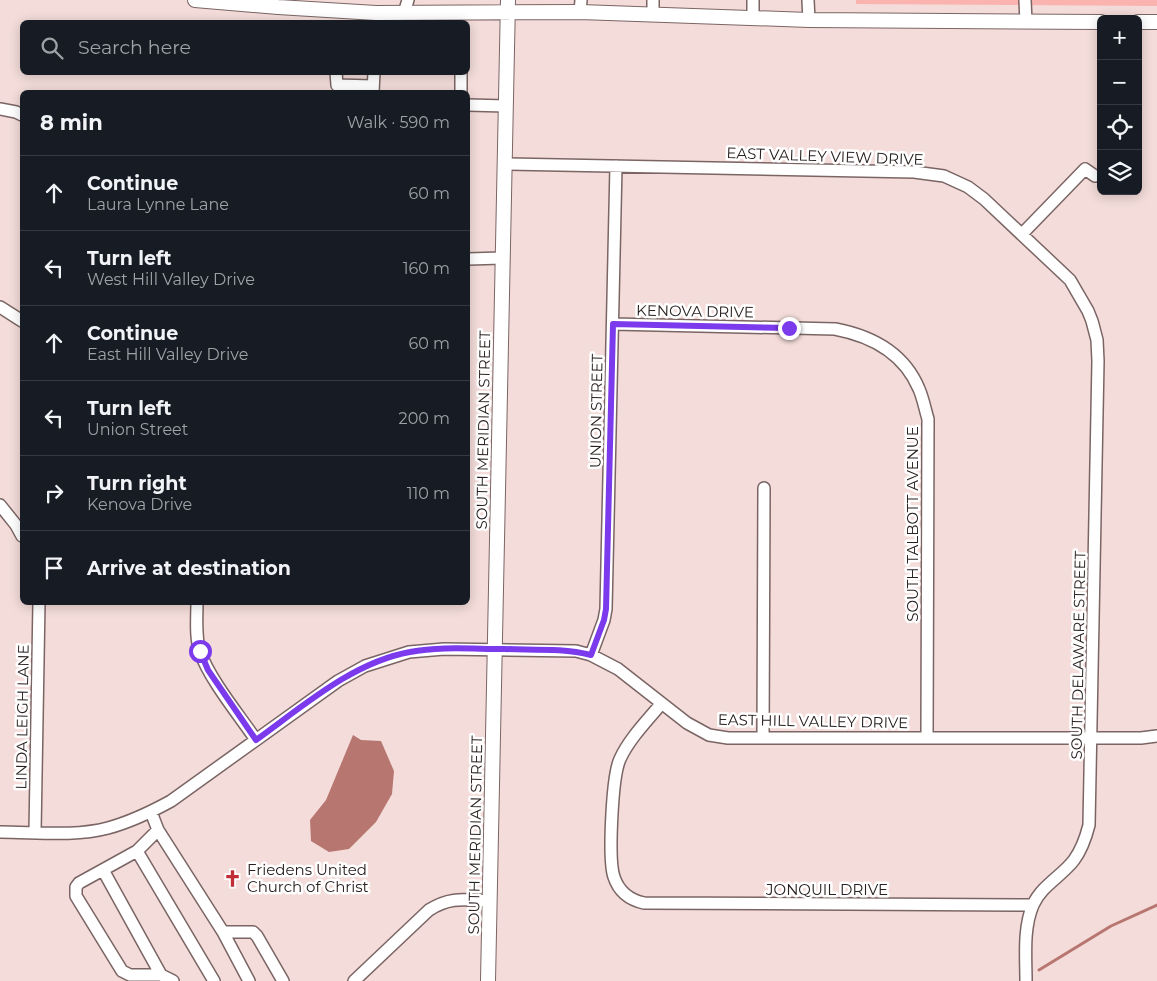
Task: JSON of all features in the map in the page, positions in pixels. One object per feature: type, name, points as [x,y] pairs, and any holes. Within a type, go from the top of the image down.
[{"type":"main road","points":[[195,0],[247,2],[376,18],[406,7],[581,6],[653,14],[810,20],[1097,22]]},
{"type":"main road","name":"SOUTH MERIDIAN STREET","points":[[488,981],[508,6]]},
{"type":"main road","points":[[1142,22],[1157,22]]},
{"type":"street","points":[[653,0],[653,14]]},
{"type":"street","points":[[753,0],[753,18]]},
{"type":"street","points":[[808,0],[810,20]]},
{"type":"street","points":[[1025,0],[1026,22]]},
{"type":"street","points":[[336,75],[336,85],[373,89],[374,75]]},
{"type":"street","points":[[461,75],[461,90]]},
{"type":"street","points":[[470,105],[506,106]]},
{"type":"street","points":[[0,109],[20,114]]},
{"type":"street","name":"EAST VALLEY VIEW DRIVE","points":[[504,164],[914,172],[944,176],[968,187],[1022,234],[1070,280],[1088,311]]},
{"type":"street","name":"UNION STREET","points":[[591,655],[604,620],[606,609],[616,166]]},
{"type":"street","points":[[1022,234],[1085,169],[1095,176]]},
{"type":"street","points":[[470,258],[502,258]]},
{"type":"street","points":[[0,307],[20,320]]},
{"type":"street","name":"SOUTH DELAWARE STREET","points":[[1026,981],[1027,928],[1033,904],[1043,890],[1074,860],[1086,839],[1089,825],[1098,361],[1097,340],[1088,311]]},
{"type":"street","name":"KENOVA DRIVE","points":[[613,324],[835,329],[865,336]]},
{"type":"street","name":"SOUTH TALBOTT AVENUE","points":[[865,336],[892,352],[909,371],[920,389],[928,419],[927,738]]},
{"type":"street","points":[[763,737],[764,488]]},
{"type":"street","points":[[0,505],[20,532]]},
{"type":"street","name":"LINDA LEIGH LANE","points":[[35,832],[39,605]]},
{"type":"street","points":[[197,605],[197,630],[200,651],[208,670],[256,740]]},
{"type":"street","name":"EAST HILL VALLEY DRIVE","points":[[0,832],[76,832],[106,828],[151,812],[171,801],[338,681],[365,666],[409,652],[444,649],[576,651],[591,655],[618,669],[687,724],[710,734],[728,738],[1140,738],[1157,736]]},
{"type":"street","name":"JONQUIL DRIVE","points":[[661,704],[627,746],[619,761],[614,780],[611,861],[614,878],[623,894],[633,900],[644,903],[1033,904]]},
{"type":"street","points":[[151,812],[158,830],[222,932],[248,981]]},
{"type":"street","points":[[158,830],[137,851],[79,883],[76,887],[76,896],[122,971],[130,975],[161,975],[174,981]]},
{"type":"street","points":[[137,851],[214,981]]},
{"type":"street","points":[[103,870],[161,975]]},
{"type":"street","points":[[354,981],[429,910],[439,904],[452,900],[490,901]]},
{"type":"street","points":[[222,932],[253,932],[283,981]]},
{"type":"street","points":[[203,981],[214,981]]},
{"type":"shaded area","points":[[856,0],[1157,0],[1157,6],[856,4]]},
{"type":"shaded area","points":[[353,735],[361,740],[381,741],[394,771],[392,794],[376,822],[349,849],[329,852],[311,841],[310,820],[326,800]]},
{"type":"waterway","points":[[1039,970],[1111,926],[1157,905]]},
{"type":"place","name":"Friedens United Church of Christ","points":[[233,878]]},
{"type":"route","points":[[200,651],[208,670],[256,740],[338,681],[365,666],[409,652],[444,649],[495,649],[576,651],[591,655],[604,620],[606,609],[613,324],[789,328]]}]
